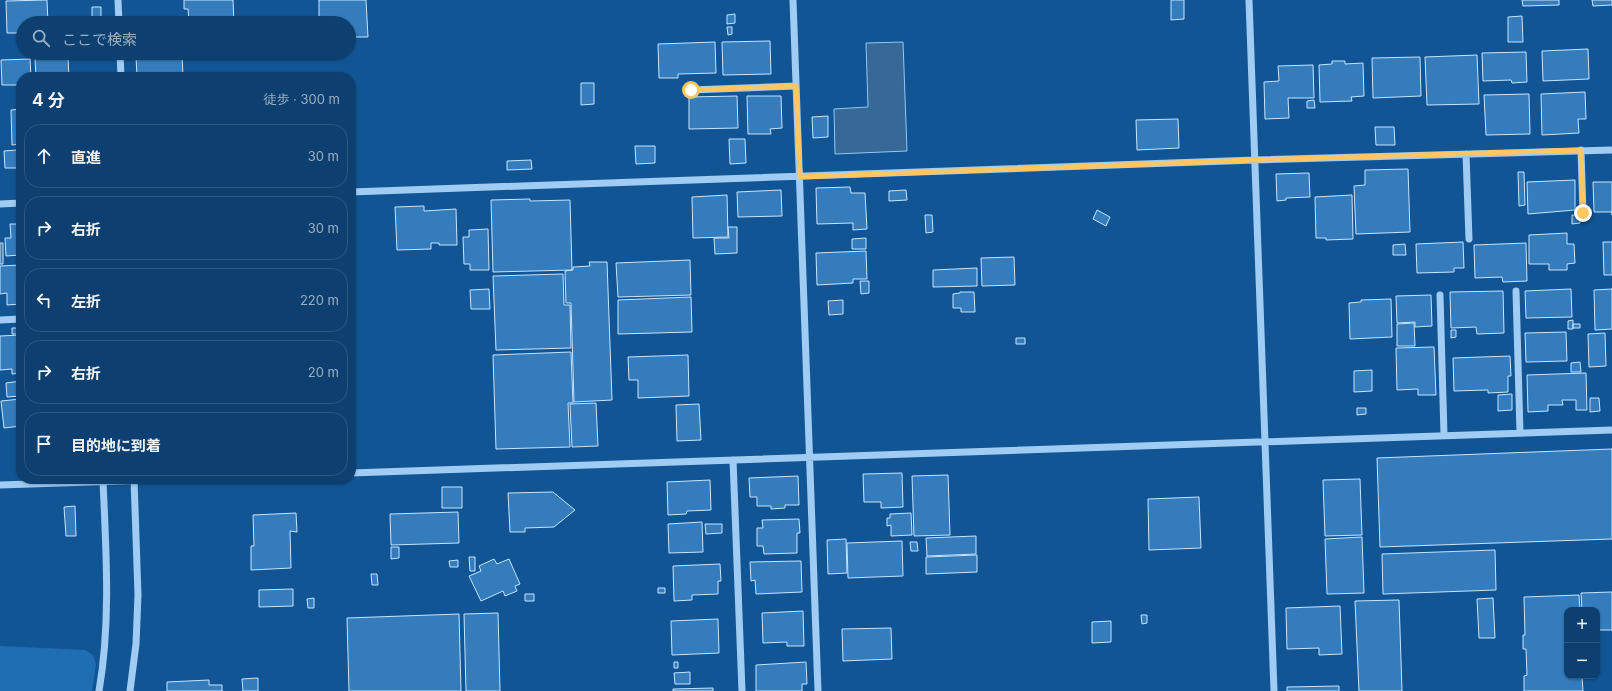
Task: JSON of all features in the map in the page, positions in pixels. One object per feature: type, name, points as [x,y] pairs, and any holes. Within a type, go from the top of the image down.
[{"type":"street","points":[[118,0],[119,16]]},
{"type":"street","points":[[793,0],[818,691]]},
{"type":"street","points":[[1249,0],[1274,691]]},
{"type":"street","points":[[120,60],[121,72]]},
{"type":"street","points":[[691,90],[796,86]]},
{"type":"street","points":[[1581,150],[1583,213]]},
{"type":"street","points":[[356,192],[1255,160],[1612,150]]},
{"type":"street","points":[[1466,154],[1469,239]]},
{"type":"street","points":[[0,204],[16,203]]},
{"type":"street","points":[[1516,291],[1520,433]]},
{"type":"street","points":[[1440,295],[1444,435]]},
{"type":"street","points":[[0,320],[16,319]]},
{"type":"street","points":[[356,473],[1612,430]]},
{"type":"street","points":[[733,460],[742,691]]},
{"type":"street","points":[[0,485],[26,484]]},
{"type":"street","points":[[99,691],[107,619],[103,484]]},
{"type":"street","points":[[130,691],[136,644],[138,602],[134,484]]},
{"type":"shaded area","points":[[903,42],[907,151],[835,154],[834,109],[868,107],[866,43]]},
{"type":"shaded area","points":[[0,646],[85,650],[93,655],[96,664],[92,691],[0,691]]},
{"type":"building","points":[[47,0],[48,16],[16,16],[16,33],[7,33],[6,1]]},
{"type":"building","points":[[184,0],[233,0],[234,16],[189,16],[188,9],[184,9]]},
{"type":"building","points":[[319,0],[366,0],[368,37],[356,37],[356,16],[319,16]]},
{"type":"building","points":[[1171,0],[1184,0],[1184,19],[1171,20]]},
{"type":"building","points":[[1522,0],[1559,0],[1559,5],[1523,6]]},
{"type":"building","points":[[1592,0],[1612,0],[1612,5],[1593,6]]},
{"type":"building","points":[[92,7],[101,7],[101,16],[92,16]]},
{"type":"building","points":[[735,14],[735,23],[727,24],[727,15]]},
{"type":"building","points":[[1522,16],[1523,42],[1508,42],[1508,17]]},
{"type":"building","points":[[727,27],[732,27],[732,34],[728,35]]},
{"type":"building","points":[[770,41],[771,74],[723,75],[722,42]]},
{"type":"building","points":[[715,42],[716,73],[678,74],[678,78],[659,78],[658,44]]},
{"type":"building","points":[[1588,49],[1589,79],[1543,81],[1542,51]]},
{"type":"building","points":[[1526,52],[1527,82],[1512,83],[1511,80],[1483,81],[1482,53]]},
{"type":"building","points":[[1477,55],[1479,104],[1427,105],[1425,57]]},
{"type":"building","points":[[1420,57],[1421,96],[1373,98],[1372,58]]},
{"type":"building","points":[[1,60],[30,60],[31,72],[16,72],[16,85],[2,85]]},
{"type":"building","points":[[35,60],[68,60],[69,72],[36,72]]},
{"type":"building","points":[[136,60],[182,60],[183,72],[137,72]]},
{"type":"building","points":[[1332,61],[1345,61],[1345,64],[1363,63],[1364,96],[1351,97],[1352,101],[1320,102],[1319,65],[1332,64]]},
{"type":"building","points":[[1313,65],[1314,98],[1288,98],[1289,118],[1265,119],[1264,82],[1279,81],[1278,66]]},
{"type":"building","points":[[581,83],[594,83],[594,104],[581,105]]},
{"type":"building","points":[[1585,92],[1586,119],[1578,119],[1579,133],[1542,135],[1541,94]]},
{"type":"building","points":[[1529,94],[1530,134],[1486,135],[1484,95]]},
{"type":"building","points":[[737,96],[738,128],[689,129],[689,97]]},
{"type":"building","points":[[747,96],[781,96],[782,128],[770,129],[771,134],[748,134]]},
{"type":"building","points":[[1314,100],[1315,108],[1307,108],[1307,101]]},
{"type":"building","points":[[11,110],[16,110],[16,145],[12,145]]},
{"type":"building","points":[[828,116],[828,137],[813,138],[812,117]]},
{"type":"building","points":[[1178,119],[1179,148],[1137,150],[1136,120]]},
{"type":"building","points":[[1375,127],[1394,127],[1395,145],[1376,145]]},
{"type":"building","points":[[729,139],[745,139],[746,163],[730,164]]},
{"type":"building","points":[[635,146],[655,146],[655,163],[636,164]]},
{"type":"building","points":[[16,150],[16,168],[5,168],[4,151]]},
{"type":"building","points":[[531,160],[532,169],[507,170],[507,161]]},
{"type":"building","points":[[1408,169],[1410,232],[1356,234],[1354,186],[1365,185],[1365,170]]},
{"type":"building","points":[[1518,172],[1524,172],[1525,205],[1519,206]]},
{"type":"building","points":[[1309,173],[1310,197],[1286,198],[1286,200],[1277,201],[1276,174]]},
{"type":"building","points":[[1575,180],[1575,210],[1528,214],[1527,182]]},
{"type":"building","points":[[1593,182],[1612,182],[1612,212],[1594,212]]},
{"type":"building","points":[[850,187],[851,193],[865,193],[867,229],[853,230],[853,223],[817,224],[816,188]]},
{"type":"building","points":[[781,190],[782,216],[738,217],[737,192]]},
{"type":"building","points":[[906,190],[907,200],[889,201],[889,191]]},
{"type":"building","points":[[727,195],[728,237],[693,238],[692,197]]},
{"type":"building","points":[[1352,195],[1353,239],[1326,240],[1326,238],[1316,238],[1315,197]]},
{"type":"building","points":[[530,199],[530,201],[570,200],[572,270],[493,272],[491,200]]},
{"type":"building","points":[[424,206],[424,211],[456,209],[457,245],[439,245],[439,243],[431,243],[431,249],[397,250],[395,207]]},
{"type":"building","points":[[1097,210],[1110,217],[1106,226],[1093,219]]},
{"type":"building","points":[[925,215],[932,215],[933,232],[926,233]]},
{"type":"building","points":[[1572,215],[1580,215],[1580,223],[1572,224]]},
{"type":"building","points":[[10,224],[16,224],[16,255],[6,256],[5,238],[11,238]]},
{"type":"building","points":[[728,227],[737,227],[737,253],[715,254],[714,238],[729,238]]},
{"type":"building","points":[[488,229],[489,270],[470,270],[470,264],[464,264],[463,237],[469,237],[469,230]]},
{"type":"building","points":[[1567,233],[1567,244],[1574,244],[1575,263],[1567,264],[1567,270],[1549,270],[1549,264],[1529,264],[1529,235]]},
{"type":"building","points":[[866,238],[866,249],[852,249],[852,239]]},
{"type":"building","points":[[1463,242],[1464,268],[1454,268],[1454,272],[1417,273],[1416,244]]},
{"type":"building","points":[[1603,242],[1612,242],[1612,275],[1604,275]]},
{"type":"building","points":[[0,243],[3,243],[3,264],[0,264]]},
{"type":"building","points":[[1526,243],[1527,281],[1503,282],[1502,277],[1475,278],[1474,245]]},
{"type":"building","points":[[1405,244],[1406,255],[1393,255],[1393,245]]},
{"type":"building","points":[[866,251],[867,279],[853,279],[853,283],[817,285],[816,253]]},
{"type":"building","points":[[1014,257],[1015,285],[982,286],[981,258]]},
{"type":"building","points":[[690,260],[691,295],[618,297],[616,263]]},
{"type":"building","points":[[589,262],[607,262],[612,400],[574,402],[571,303],[566,303],[565,271],[573,270],[573,267],[590,266]]},
{"type":"building","points":[[16,265],[16,304],[7,305],[7,293],[0,294],[0,266]]},
{"type":"building","points":[[977,268],[977,286],[933,287],[933,270]]},
{"type":"building","points":[[563,274],[564,305],[570,305],[571,348],[496,350],[493,276]]},
{"type":"building","points":[[860,281],[869,281],[869,293],[861,294]]},
{"type":"building","points":[[489,289],[490,309],[471,309],[470,290]]},
{"type":"building","points":[[1571,289],[1572,317],[1526,318],[1525,291]]},
{"type":"building","points":[[1612,289],[1612,329],[1595,330],[1594,290]]},
{"type":"building","points":[[1503,291],[1504,333],[1477,334],[1476,327],[1451,328],[1450,292]]},
{"type":"building","points":[[960,292],[974,292],[975,312],[961,312],[961,308],[953,308],[953,294]]},
{"type":"building","points":[[1431,295],[1432,326],[1415,327],[1415,322],[1397,323],[1396,296]]},
{"type":"building","points":[[691,297],[692,332],[618,334],[618,300]]},
{"type":"building","points":[[1391,299],[1392,337],[1350,339],[1349,303],[1361,302],[1361,300]]},
{"type":"building","points":[[843,300],[843,314],[829,315],[828,301]]},
{"type":"building","points":[[1573,320],[1573,329],[1568,329],[1568,321]]},
{"type":"building","points":[[1414,323],[1415,346],[1397,346],[1397,324]]},
{"type":"building","points":[[1573,324],[1580,324],[1580,328],[1573,328]]},
{"type":"building","points":[[12,328],[16,328],[16,334],[12,334]]},
{"type":"building","points":[[1451,330],[1456,330],[1456,337],[1451,338]]},
{"type":"building","points":[[1566,332],[1567,361],[1526,362],[1525,333]]},
{"type":"building","points":[[1605,333],[1606,366],[1589,367],[1588,334]]},
{"type":"building","points":[[16,335],[16,374],[12,374],[12,369],[0,370],[0,336]]},
{"type":"building","points":[[1016,338],[1025,338],[1025,344],[1016,344]]},
{"type":"building","points":[[1434,347],[1436,395],[1418,395],[1418,389],[1397,390],[1396,348]]},
{"type":"building","points":[[571,352],[573,403],[568,403],[570,447],[496,449],[493,355]]},
{"type":"building","points":[[688,355],[689,396],[638,398],[638,380],[629,380],[628,357]]},
{"type":"building","points":[[1510,356],[1511,376],[1508,376],[1508,392],[1488,393],[1488,390],[1454,391],[1453,358]]},
{"type":"building","points":[[1580,362],[1581,372],[1571,372],[1571,363]]},
{"type":"building","points":[[1372,370],[1372,391],[1354,392],[1354,371]]},
{"type":"building","points":[[1586,373],[1587,410],[1576,410],[1576,400],[1562,400],[1563,405],[1548,405],[1548,411],[1528,412],[1527,375]]},
{"type":"building","points":[[16,382],[16,396],[7,397],[6,383]]},
{"type":"building","points":[[1512,394],[1512,410],[1498,411],[1498,395]]},
{"type":"building","points":[[1590,398],[1599,398],[1600,411],[1590,412]]},
{"type":"building","points":[[16,400],[16,427],[4,428],[1,401]]},
{"type":"building","points":[[596,403],[598,446],[572,447],[570,404]]},
{"type":"building","points":[[699,404],[701,440],[677,441],[676,405]]},
{"type":"building","points":[[1357,408],[1366,408],[1366,414],[1357,415]]},
{"type":"building","points":[[1612,449],[1612,539],[1380,547],[1377,458]]},
{"type":"building","points":[[902,473],[903,507],[881,508],[881,502],[864,502],[863,474]]},
{"type":"building","points":[[948,475],[950,535],[914,536],[912,476]]},
{"type":"building","points":[[798,476],[799,505],[785,505],[785,508],[771,509],[771,506],[757,506],[757,497],[750,497],[749,478]]},
{"type":"building","points":[[1360,479],[1362,535],[1325,536],[1323,480]]},
{"type":"building","points":[[710,480],[711,510],[687,511],[686,514],[668,515],[667,482]]},
{"type":"building","points":[[442,487],[462,487],[462,508],[442,508]]},
{"type":"building","points":[[553,492],[575,510],[554,527],[525,528],[525,532],[510,532],[508,493]]},
{"type":"building","points":[[1199,497],[1201,548],[1149,550],[1148,499]]},
{"type":"building","points":[[75,506],[76,536],[66,536],[64,507]]},
{"type":"building","points":[[458,512],[459,543],[391,545],[390,514]]},
{"type":"building","points":[[296,513],[297,532],[290,531],[291,568],[251,570],[251,546],[254,546],[253,515]]},
{"type":"building","points":[[911,513],[912,535],[891,536],[891,525],[887,526],[887,518],[890,518],[890,514]]},
{"type":"building","points":[[799,519],[800,533],[797,533],[797,553],[764,554],[763,546],[757,546],[757,528],[763,528],[762,520]]},
{"type":"building","points":[[702,522],[703,552],[669,553],[668,524]]},
{"type":"building","points":[[705,524],[722,524],[722,533],[706,534]]},
{"type":"building","points":[[976,536],[976,554],[927,556],[926,538]]},
{"type":"building","points":[[1362,537],[1364,593],[1327,594],[1325,539]]},
{"type":"building","points":[[846,539],[847,573],[828,574],[827,540]]},
{"type":"building","points":[[902,541],[903,576],[848,578],[847,543]]},
{"type":"building","points":[[910,542],[917,542],[918,551],[911,551]]},
{"type":"building","points":[[391,547],[399,547],[399,558],[391,559]]},
{"type":"building","points":[[1495,550],[1496,590],[1383,594],[1382,554]]},
{"type":"building","points":[[977,555],[977,572],[926,574],[926,557]]},
{"type":"building","points":[[469,557],[475,557],[475,571],[470,571]]},
{"type":"building","points":[[494,559],[497,564],[509,559],[520,584],[515,586],[517,591],[505,596],[503,591],[481,601],[469,576],[481,571],[479,566]]},
{"type":"building","points":[[458,560],[458,567],[450,567],[449,561]]},
{"type":"building","points":[[801,561],[802,592],[756,594],[755,580],[751,581],[750,562]]},
{"type":"building","points":[[720,564],[721,581],[718,581],[718,594],[692,595],[692,600],[674,601],[673,566]]},
{"type":"building","points":[[371,574],[377,574],[378,585],[372,585]]},
{"type":"building","points":[[658,588],[665,588],[665,593],[658,593]]},
{"type":"building","points":[[293,589],[293,606],[259,607],[259,590]]},
{"type":"building","points":[[1612,592],[1612,630],[1600,630],[1600,607],[1582,607],[1581,593]]},
{"type":"building","points":[[525,594],[534,594],[534,601],[525,601]]},
{"type":"building","points":[[1579,595],[1580,607],[1564,607],[1564,679],[1582,679],[1583,691],[1524,691],[1524,676],[1527,675],[1526,649],[1523,649],[1523,635],[1525,635],[1524,597]]},
{"type":"building","points":[[314,598],[314,608],[308,608],[307,599]]},
{"type":"building","points":[[1493,598],[1495,638],[1479,638],[1477,599]]},
{"type":"building","points":[[1399,600],[1402,691],[1359,691],[1355,601]]},
{"type":"building","points":[[1340,606],[1342,654],[1319,655],[1319,648],[1287,649],[1286,608]]},
{"type":"building","points":[[803,611],[804,646],[787,646],[787,642],[763,643],[762,613]]},
{"type":"building","points":[[498,613],[500,691],[466,691],[464,614]]},
{"type":"building","points":[[459,614],[461,691],[349,691],[347,618]]},
{"type":"building","points":[[1141,615],[1147,615],[1147,623],[1142,624]]},
{"type":"building","points":[[718,619],[719,653],[672,655],[671,621]]},
{"type":"building","points":[[1111,621],[1111,642],[1092,643],[1092,622]]},
{"type":"building","points":[[891,628],[892,659],[843,661],[842,629]]},
{"type":"building","points":[[674,662],[678,662],[678,668],[674,668]]},
{"type":"building","points":[[806,662],[807,684],[802,684],[802,691],[756,691],[756,665]]},
{"type":"building","points":[[690,672],[690,684],[675,684],[674,673]]},
{"type":"building","points":[[258,678],[258,691],[243,691],[242,679]]},
{"type":"building","points":[[209,680],[209,685],[222,685],[222,691],[167,691],[167,682]]},
{"type":"building","points":[[1339,686],[1339,691],[1287,691],[1287,687]]},
{"type":"building","points":[[713,688],[713,691],[673,691],[673,689]]},
{"type":"route","points":[[691,90],[796,86],[800,177],[1255,160],[1581,150],[1583,213]]}]
